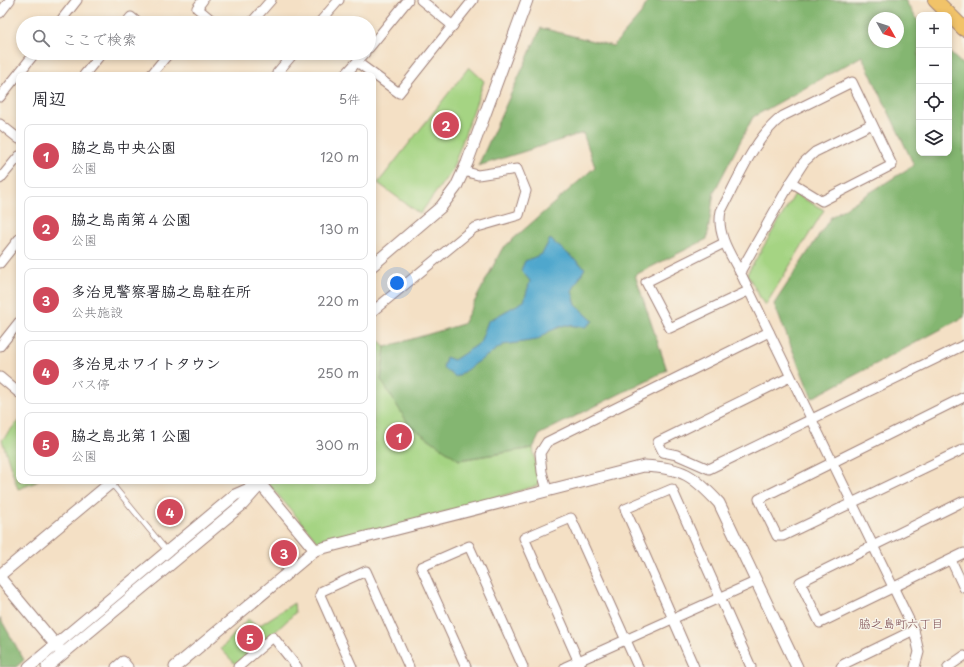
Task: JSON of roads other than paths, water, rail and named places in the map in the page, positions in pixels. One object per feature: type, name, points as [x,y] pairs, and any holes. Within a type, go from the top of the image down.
[{"type":"main road","points":[[935,0],[964,29]]},
{"type":"street","points":[[0,13],[10,0]]},
{"type":"street","points":[[64,16],[77,0]]},
{"type":"street","points":[[203,0],[197,8],[207,16]]},
{"type":"street","points":[[258,16],[271,0]]},
{"type":"street","points":[[326,16],[339,0]]},
{"type":"street","points":[[376,39],[408,0]]},
{"type":"street","points":[[421,0],[453,26]]},
{"type":"street","points":[[376,76],[399,93],[473,0]]},
{"type":"street","points":[[376,262],[440,207],[456,187],[464,171],[527,0]]},
{"type":"street","points":[[20,72],[29,60]]},
{"type":"street","points":[[86,72],[96,60]]},
{"type":"street","points":[[153,72],[163,60]]},
{"type":"street","points":[[278,72],[288,60]]},
{"type":"street","points":[[348,72],[357,62],[371,72]]},
{"type":"street","points":[[0,97],[16,77]]},
{"type":"street","points":[[791,182],[822,201],[892,165],[852,82],[783,116],[774,122],[750,157],[721,211],[719,219],[724,243],[740,272],[914,630],[919,652],[915,667]]},
{"type":"street","points":[[0,124],[16,137]]},
{"type":"street","points":[[740,272],[804,162],[815,152],[872,124]]},
{"type":"street","points":[[0,179],[16,160]]},
{"type":"street","points":[[376,309],[474,228],[519,215],[526,191],[517,169],[478,175],[464,171]]},
{"type":"street","points":[[0,263],[16,243]]},
{"type":"street","points":[[724,243],[646,282],[652,294],[670,328],[748,291]]},
{"type":"street","points":[[0,346],[16,326]]},
{"type":"street","points":[[547,490],[542,472],[540,453],[547,442],[769,332]]},
{"type":"street","points":[[790,377],[658,442],[664,452],[677,455],[709,469],[964,345]]},
{"type":"street","points":[[0,377],[16,390]]},
{"type":"street","points":[[964,397],[831,461],[759,499],[777,536],[782,536],[853,504],[964,449]]},
{"type":"street","points":[[175,667],[315,550],[644,466],[675,469],[701,484],[719,503],[797,667]]},
{"type":"street","points":[[63,654],[0,577],[110,484]]},
{"type":"street","points":[[29,667],[236,495],[257,484]]},
{"type":"street","points":[[47,667],[243,504],[258,484]]},
{"type":"street","points":[[260,484],[315,550]]},
{"type":"street","points":[[694,667],[625,510],[672,489],[751,667]]},
{"type":"street","points":[[964,501],[874,547],[800,582],[820,623],[964,553]]},
{"type":"street","points":[[579,664],[524,538],[571,518],[638,667]]},
{"type":"street","points":[[466,667],[421,567],[469,546],[523,667]]},
{"type":"street","points":[[951,560],[964,588]]},
{"type":"street","points":[[352,667],[320,595],[322,591],[366,571],[409,667]]},
{"type":"street","points":[[565,667],[579,664],[625,640],[757,581]]},
{"type":"street","points":[[841,667],[844,664],[914,630]]},
{"type":"street","points":[[238,667],[273,637],[297,667]]},
{"type":"street","points":[[948,667],[964,656]]},
{"type":"street","points":[[116,667],[123,661],[128,667]]},
{"type":"lane","points":[[114,484],[167,552]]},
{"type":"water","points":[[550,239],[585,268],[572,291],[576,305],[593,321],[586,327],[565,325],[550,331],[537,340],[503,345],[456,377],[443,368],[446,357],[454,360],[480,343],[488,321],[524,301],[530,281],[521,270],[525,261],[542,254]]},
{"type":"place","name":"脇之島南第４公園","points":[[446,125]]},
{"type":"place","name":"脇之島中央公園","points":[[399,437]]},
{"type":"place","name":"多治見ホワイトタウン","points":[[170,512]]},
{"type":"place","name":"多治見警察署脇之島駐在所","points":[[284,553]]},
{"type":"place","name":"脇之島北第１公園","points":[[250,638]]},
{"type":"district","name":"脇之島町六丁目","points":[[901,624]]}]
